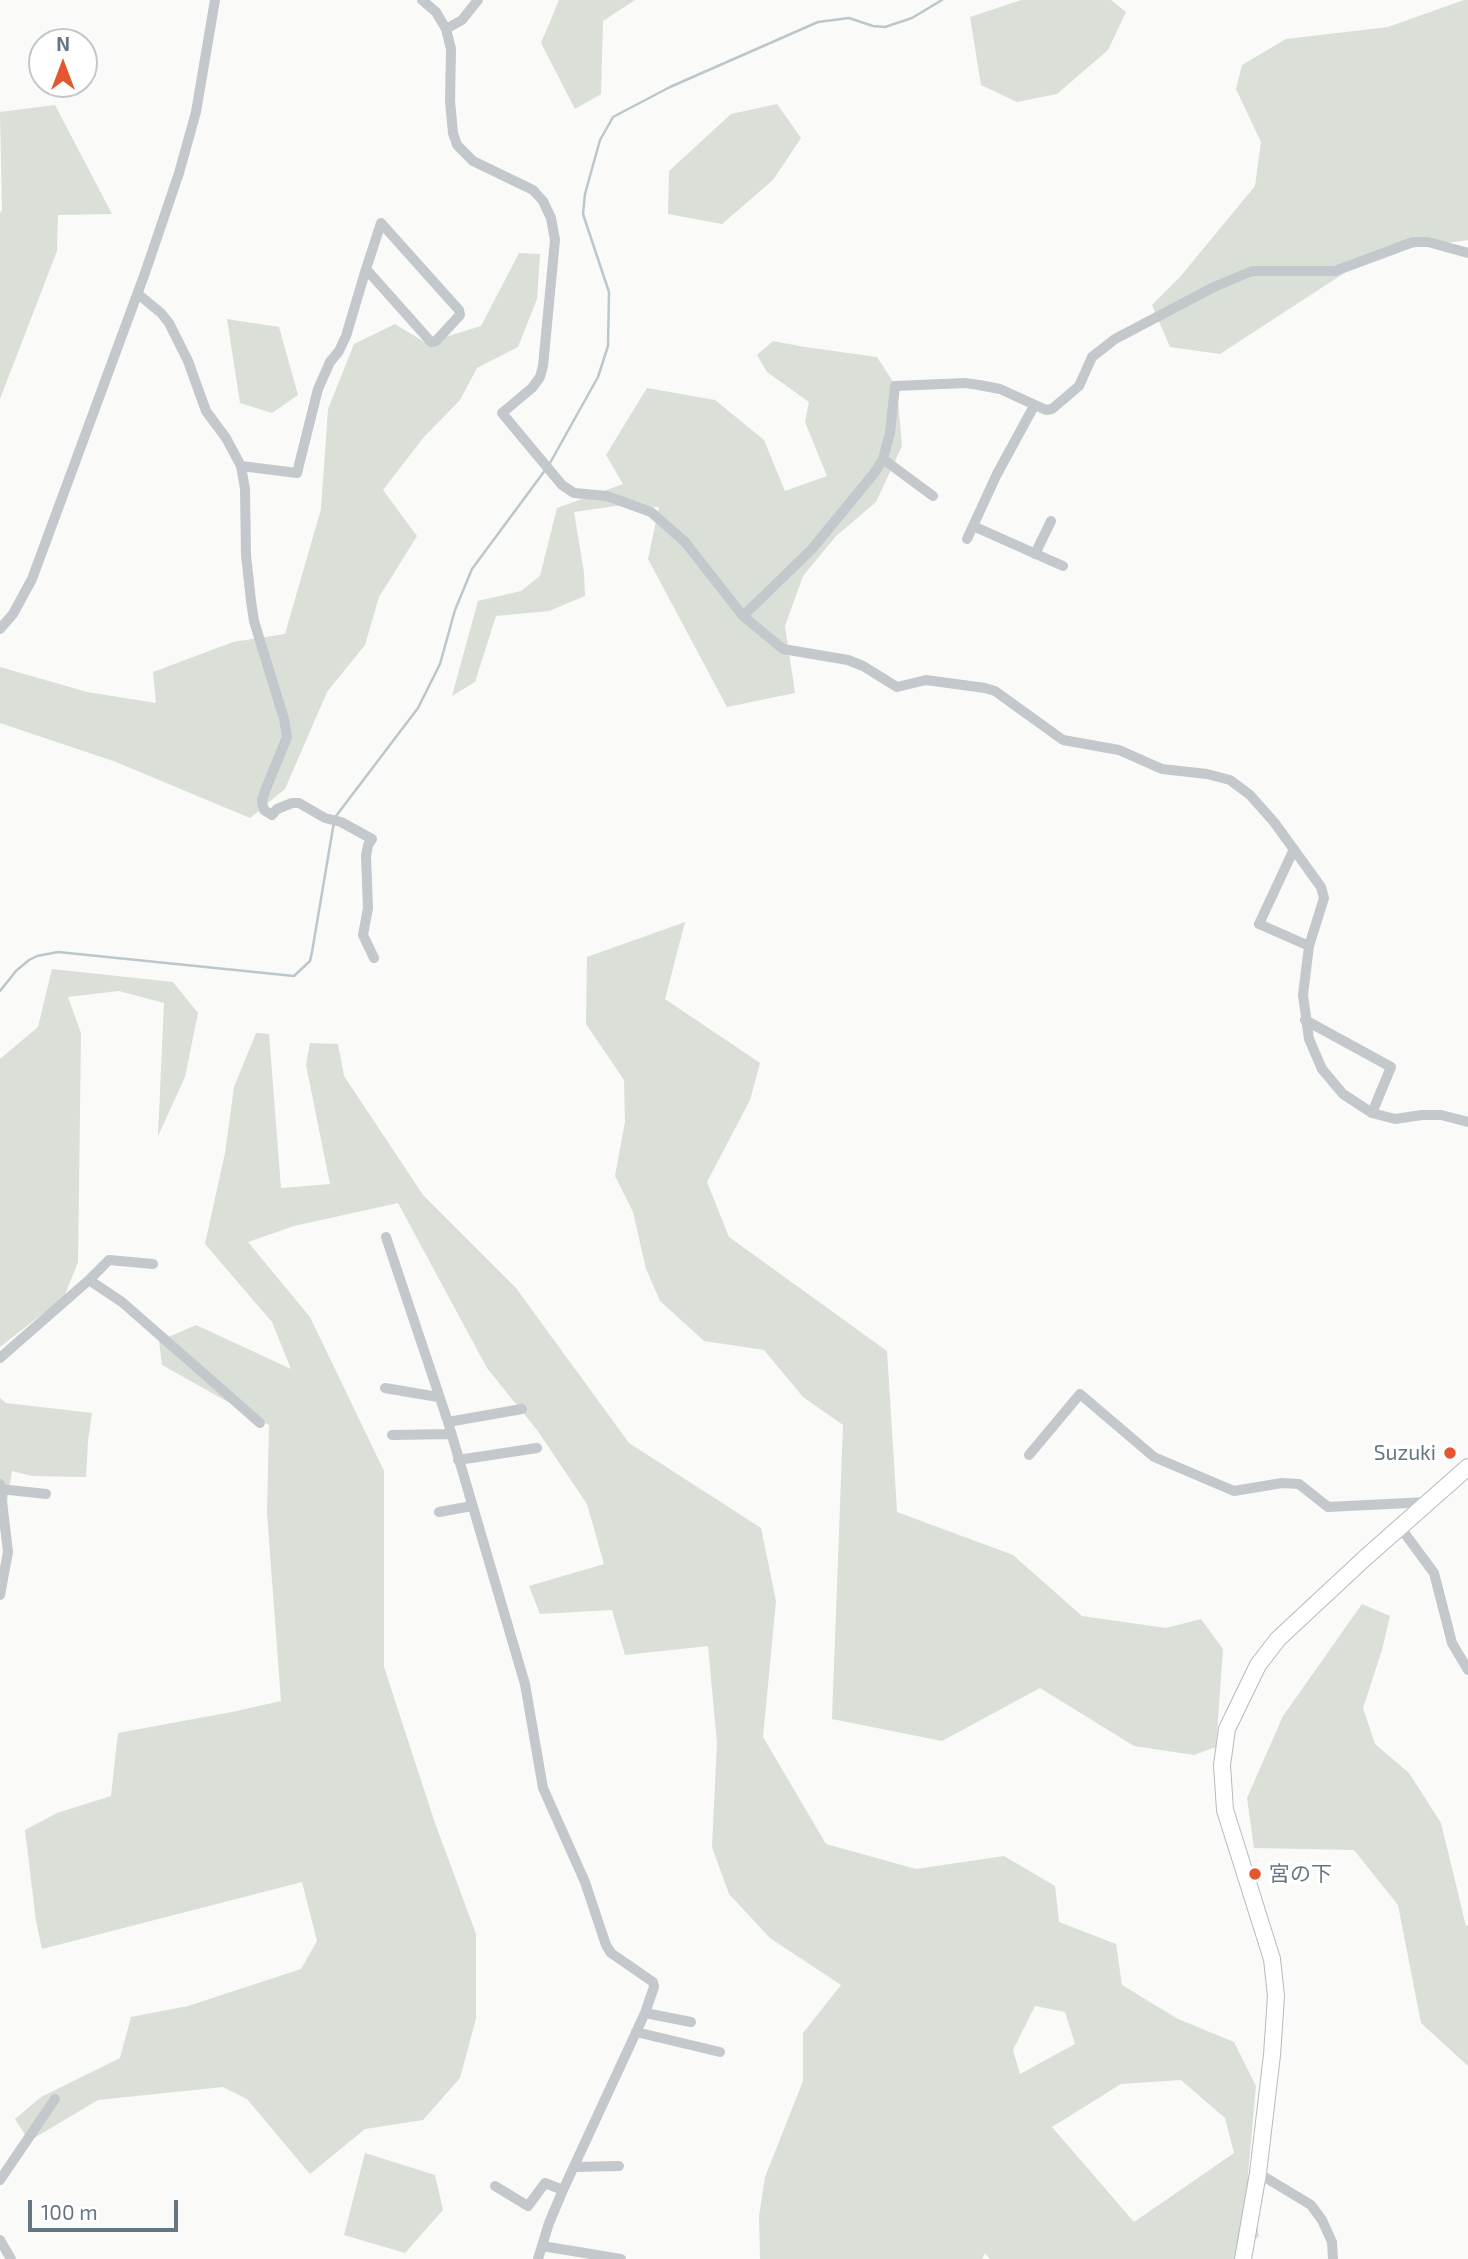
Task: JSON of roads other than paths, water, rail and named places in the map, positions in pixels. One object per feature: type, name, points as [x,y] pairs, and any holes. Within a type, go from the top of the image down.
[{"type":"main road","points":[[1243,2259],[1258,2173],[1276,1996],[1272,1959],[1225,1810],[1222,1765],[1227,1729],[1258,1665],[1278,1639],[1468,1467]]},
{"type":"street","points":[[0,629],[13,614],[32,579],[138,294],[179,173],[196,112],[215,0]]},
{"type":"street","points":[[422,0],[436,12],[446,29],[451,49],[450,101],[457,145],[473,161],[533,190],[543,201],[551,218],[555,240],[546,347],[540,377],[532,388],[502,413],[568,490],[619,500],[651,512],[685,542],[743,616],[776,645],[790,652],[848,660],[897,687],[926,680],[985,688],[995,691],[1063,740],[1119,750],[1162,768],[1230,780],[1250,795],[1294,849],[1318,882],[1324,898],[1309,946],[1303,995],[1309,1039],[1328,1076],[1343,1094],[1372,1114],[1395,1119],[1441,1115],[1468,1122]]},
{"type":"street","points":[[446,29],[462,20],[478,0]]},
{"type":"street","points":[[241,466],[297,473],[318,389],[346,336],[366,269],[381,223],[459,310],[460,315],[432,342],[366,269]]},
{"type":"street","points":[[743,616],[812,549],[864,488],[883,459],[890,433],[895,386],[965,383],[979,385],[1000,389],[1046,410],[1052,409],[1079,386],[1092,357],[1115,339],[1214,287],[1252,271],[1335,271],[1413,242],[1428,242],[1468,253]]},
{"type":"street","points":[[138,294],[169,323],[188,361],[206,411],[226,438],[241,466],[245,489],[246,555],[254,621],[287,737],[264,791],[264,810],[272,815],[277,809],[299,803],[372,839],[366,856],[368,908],[363,935],[374,958]]},
{"type":"street","points":[[967,539],[997,474],[1034,406]]},
{"type":"street","points":[[883,459],[933,496]]},
{"type":"street","points":[[1035,554],[1051,521]]},
{"type":"street","points":[[973,526],[1063,566]]},
{"type":"street","points":[[1294,849],[1259,924],[1309,946]]},
{"type":"street","points":[[1305,1020],[1391,1067],[1372,1114]]},
{"type":"street","points":[[386,1237],[448,1422],[525,1684],[543,1788],[585,1882],[606,1945],[611,1953],[653,1982],[645,2013],[573,2167],[538,2259]]},
{"type":"street","points":[[0,1358],[109,1260],[153,1264]]},
{"type":"street","points":[[89,1280],[122,1302],[260,1423]]},
{"type":"street","points":[[385,1388],[438,1397]]},
{"type":"street","points":[[1029,1455],[1080,1394],[1154,1457],[1234,1490],[1282,1483],[1299,1484],[1328,1507],[1428,1502]]},
{"type":"street","points":[[448,1422],[522,1409]]},
{"type":"street","points":[[392,1435],[451,1434]]},
{"type":"street","points":[[458,1460],[537,1448]]},
{"type":"street","points":[[0,1595],[8,1552],[0,1487],[46,1494]]},
{"type":"street","points":[[439,1512],[472,1506]]},
{"type":"street","points":[[1400,1527],[1434,1573],[1452,1643],[1468,1670]]},
{"type":"street","points":[[645,2013],[691,2022]]},
{"type":"street","points":[[636,2032],[720,2052]]},
{"type":"street","points":[[0,2180],[55,2099]]},
{"type":"street","points":[[573,2167],[619,2166]]},
{"type":"street","points":[[1258,2173],[1311,2205],[1322,2220],[1332,2242],[1333,2259]]},
{"type":"street","points":[[495,2186],[528,2206],[545,2182],[564,2190]]},
{"type":"street","points":[[0,2240],[10,2259]]},
{"type":"street","points":[[541,2246],[621,2259]]},
{"type":"waterway","points":[[550,463],[598,377],[608,346],[609,292],[583,214],[585,194],[600,140],[613,117],[670,87],[818,22],[849,18],[885,27],[912,18],[942,0]]},
{"type":"waterway","points":[[336,816],[418,708],[440,664],[455,610],[472,569],[546,469]]},
{"type":"waterway","points":[[0,991],[29,960],[58,952],[294,976],[310,961],[334,822]]},
{"type":"place","name":"Suzuki","points":[[1450,1453]]},
{"type":"place","name":"宮の下","points":[[1255,1874]]}]
